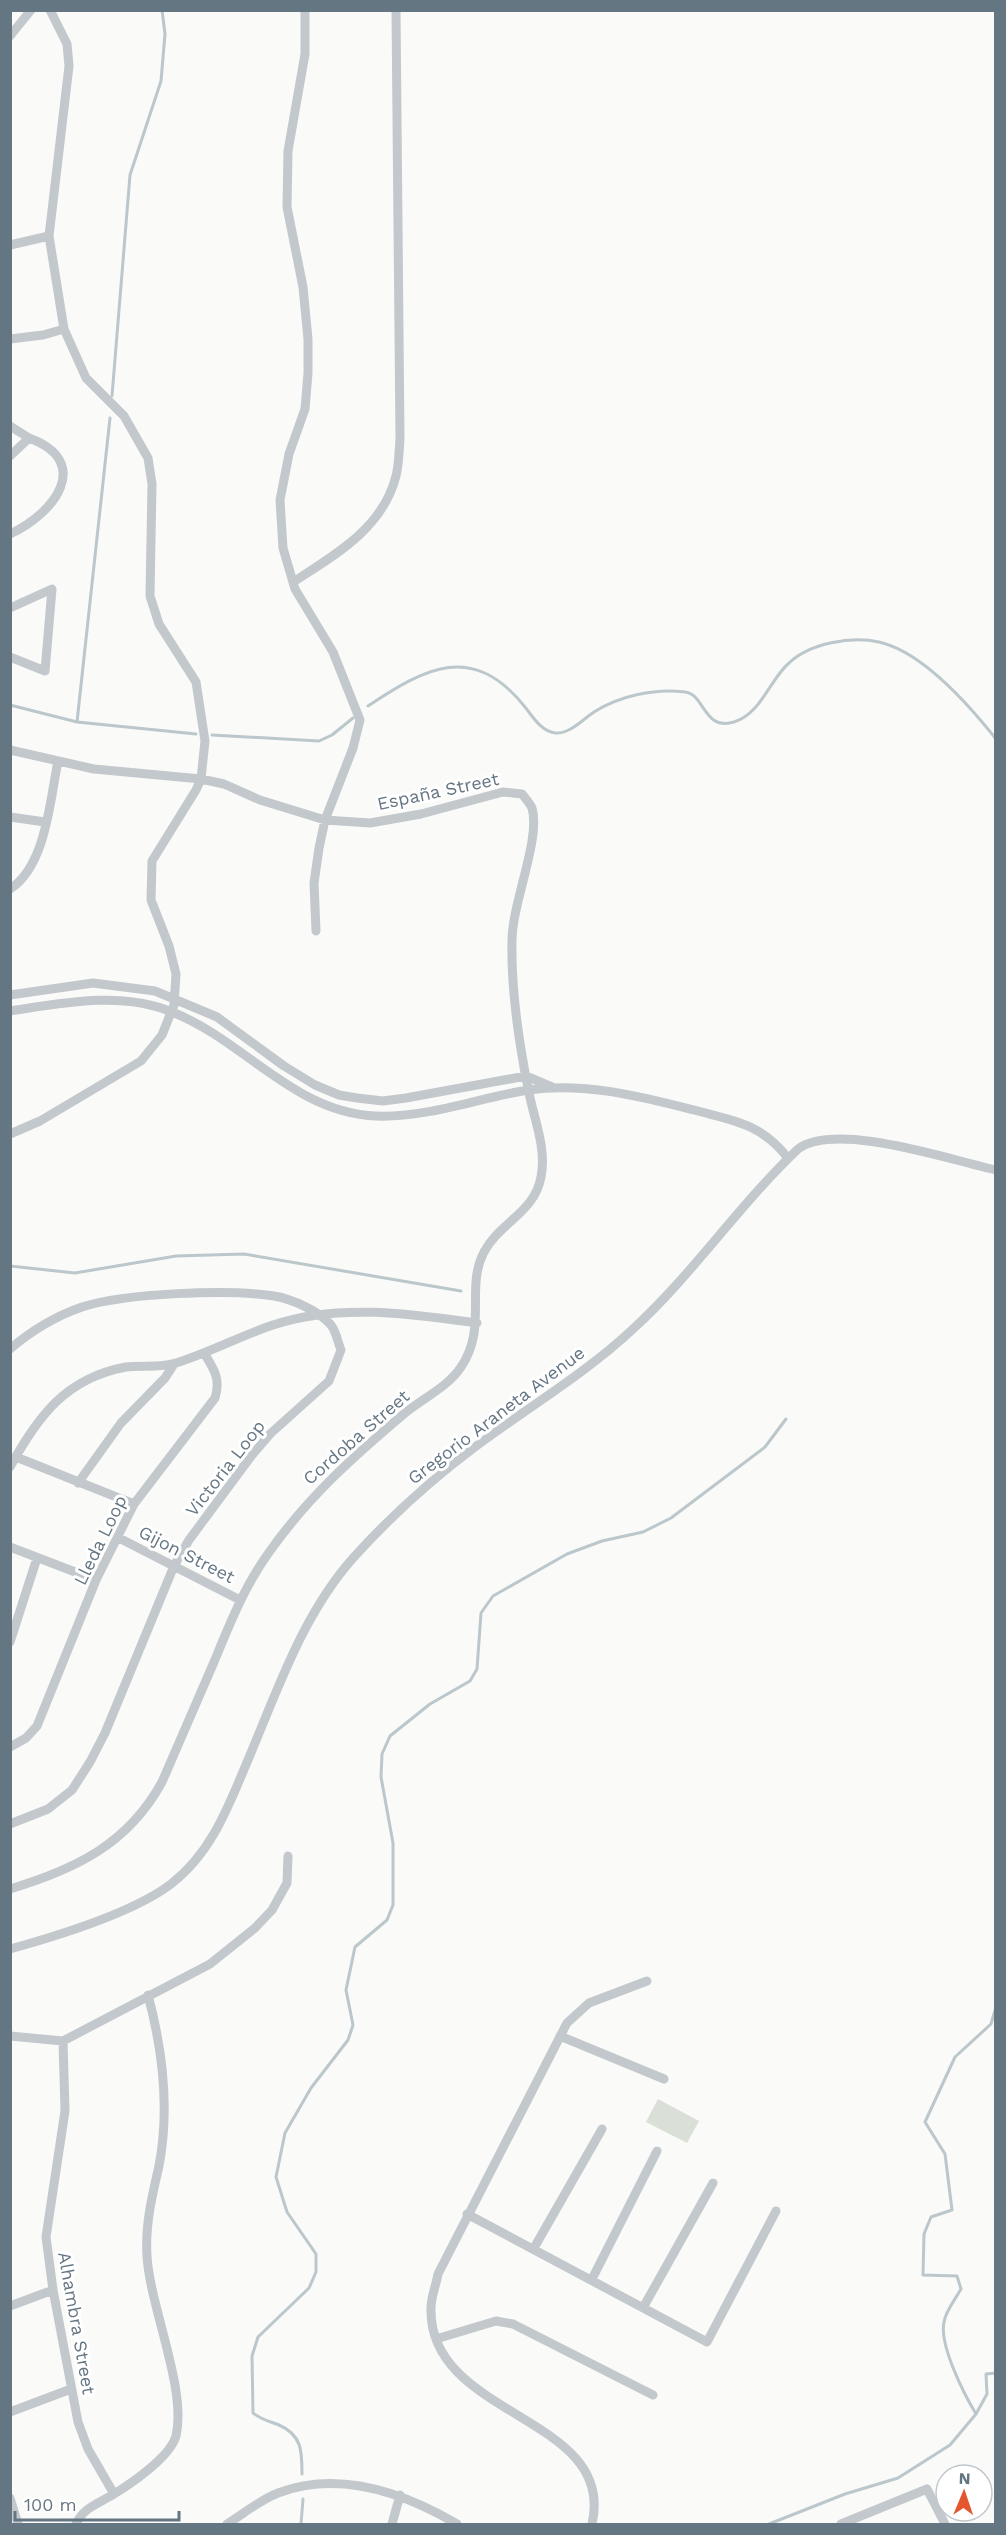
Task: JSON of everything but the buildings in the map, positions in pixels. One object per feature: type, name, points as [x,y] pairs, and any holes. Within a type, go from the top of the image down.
[{"type":"street","points":[[10,36],[31,10]]},
{"type":"street","points":[[10,1134],[40,1121],[141,1061],[162,1035],[175,998],[176,974],[173,958],[151,900],[152,861],[161,843],[179,820],[201,779],[205,741],[196,682],[159,624],[150,596],[152,484],[148,458],[124,416],[86,378],[64,329],[50,236],[69,66],[68,44],[50,10]]},
{"type":"street","points":[[305,10],[305,54],[288,151],[287,207],[303,287],[308,339],[308,373],[305,409],[289,454],[280,500],[283,548],[293,582],[333,652],[357,706],[360,720],[353,748],[325,820],[314,883],[316,931]]},
{"type":"street","points":[[293,582],[353,543],[386,502],[396,475],[400,439],[396,10]]},
{"type":"street","points":[[10,245],[50,236]]},
{"type":"street","points":[[10,339],[43,335],[64,329]]},
{"type":"street","points":[[10,426],[29,438],[45,444],[59,457],[63,471],[62,490],[41,515],[28,526],[10,534]]},
{"type":"street","points":[[10,456],[29,438]]},
{"type":"street","points":[[10,608],[52,589],[45,671],[10,657]]},
{"type":"street","name":"España Street","points":[[10,750],[94,769],[201,779],[224,784],[260,800],[325,820],[370,823],[421,814],[502,792],[522,794],[531,806],[534,835],[514,914],[512,941],[525,1076]]},
{"type":"street","points":[[12,887],[35,862],[58,761]]},
{"type":"street","points":[[10,816],[45,822]]},
{"type":"street","points":[[10,995],[93,983],[155,991],[217,1017],[284,1066],[315,1085],[339,1095],[383,1101],[525,1076],[554,1088]]},
{"type":"street","points":[[10,1011],[88,1000],[118,1001],[172,1011],[205,1029],[285,1083],[317,1102],[336,1110],[377,1116],[402,1115],[528,1090],[554,1088],[611,1091],[736,1121],[773,1140],[788,1158]]},
{"type":"street","name":"Cordoba Street","points":[[10,1889],[71,1868],[111,1844],[151,1802],[162,1782],[240,1600],[269,1552],[315,1494],[335,1473],[408,1410],[449,1381],[461,1367],[477,1323],[476,1282],[483,1253],[495,1238],[528,1207],[541,1181],[543,1150],[525,1076]]},
{"type":"street","name":"Gregorio Araneta Avenue","points":[[10,1949],[67,1933],[149,1898],[173,1883],[204,1851],[223,1819],[302,1634],[319,1604],[352,1558],[426,1486],[474,1448],[599,1358],[634,1328],[788,1158],[805,1143],[836,1138],[891,1146],[996,1170]]},
{"type":"street","points":[[10,1349],[31,1332],[62,1315],[109,1301],[243,1293],[276,1297],[320,1315]]},
{"type":"street","points":[[10,1467],[34,1428],[62,1395],[91,1376],[127,1367],[174,1364],[276,1324],[320,1315],[347,1313],[422,1315],[477,1323]]},
{"type":"street","name":"Victoria Loop","points":[[10,1824],[48,1809],[72,1790],[105,1733],[174,1566],[189,1540],[270,1434],[329,1382],[341,1350],[332,1326],[320,1315]]},
{"type":"street","name":"Lleda Loop","points":[[10,1747],[26,1738],[37,1726],[96,1581],[134,1504],[215,1398],[219,1386],[216,1371],[204,1353]]},
{"type":"street","points":[[78,1483],[121,1423],[165,1378],[174,1364]]},
{"type":"street","points":[[16,1457],[134,1504]]},
{"type":"street","name":"Gijon Street","points":[[119,1538],[240,1600]]},
{"type":"street","points":[[10,1547],[96,1581]]},
{"type":"street","points":[[10,1642],[37,1558]]},
{"type":"street","points":[[10,2036],[63,2041],[210,1964],[255,1928],[272,1910],[287,1882],[288,1856]]},
{"type":"street","points":[[592,2524],[595,2511],[590,2485],[580,2465],[567,2448],[471,2386],[447,2364],[436,2339],[430,2311],[438,2274],[560,2036],[578,2010],[589,2002],[647,1981]]},
{"type":"street","points":[[76,2524],[87,2508],[114,2494],[161,2458],[175,2438],[177,2403],[147,2258],[149,2209],[162,2141],[164,2086],[161,2050],[148,1995]]},
{"type":"street","points":[[560,2036],[664,2079]]},
{"type":"street","name":"Alhambra Street","points":[[63,2041],[65,2110],[46,2237],[53,2290],[78,2422],[87,2449],[114,2494]]},
{"type":"street","points":[[534,2248],[602,2129]]},
{"type":"street","points":[[592,2279],[657,2151]]},
{"type":"street","points":[[644,2306],[713,2182]]},
{"type":"street","points":[[467,2214],[644,2306],[707,2342],[776,2211]]},
{"type":"street","points":[[10,2306],[53,2290]]},
{"type":"street","points":[[436,2339],[496,2321],[513,2324],[653,2395]]},
{"type":"street","points":[[10,2412],[71,2389]]},
{"type":"street","points":[[227,2524],[276,2494],[318,2483],[368,2487],[400,2495],[424,2504],[457,2524]]},
{"type":"street","points":[[841,2524],[927,2488],[945,2524]]},
{"type":"street","points":[[392,2524],[400,2495]]},
{"type":"street","points":[[10,2498],[18,2524]]},
{"type":"shaded area","points":[[658,2099],[699,2121],[687,2143],[646,2122]]},
{"type":"waterway","points":[[112,396],[130,175],[161,81],[165,34],[162,10]]},
{"type":"waterway","points":[[77,722],[110,418]]},
{"type":"waterway","points":[[368,706],[389,692],[429,672],[448,668],[468,668],[487,674],[506,686],[541,727],[550,732],[560,733],[571,729],[604,706],[626,698],[662,691],[692,694],[710,717],[724,723],[734,722],[751,712],[782,670],[798,656],[808,650],[831,643],[868,640],[896,648],[928,668],[959,696],[996,739]]},
{"type":"waterway","points":[[10,705],[77,722],[196,734]]},
{"type":"waterway","points":[[212,735],[319,741],[332,735],[353,718]]},
{"type":"waterway","points":[[10,1266],[75,1273],[176,1256],[244,1254],[461,1291]]},
{"type":"waterway","points":[[302,2474],[301,2451],[292,2434],[287,2429],[253,2413],[252,2356],[258,2337],[309,2288],[316,2272],[316,2254],[287,2212],[276,2177],[285,2133],[311,2088],[348,2040],[353,2025],[346,1990],[355,1947],[387,1920],[393,1905],[393,1843],[381,1777],[382,1754],[390,1736],[430,1704],[470,1681],[477,1669],[481,1613],[493,1596],[567,1554],[602,1541],[643,1532],[671,1518],[765,1447],[786,1419]]},
{"type":"waterway","points":[[769,2524],[845,2494],[898,2478],[950,2445],[976,2414],[954,2369],[943,2332],[946,2314],[961,2289],[957,2276],[923,2275],[924,2234],[931,2217],[952,2210],[945,2154],[925,2122],[955,2057],[991,2024],[996,2007]]},
{"type":"waterway","points":[[976,2414],[987,2394],[986,2374],[996,2373]]},
{"type":"waterway","points":[[301,2524],[303,2499]]}]
